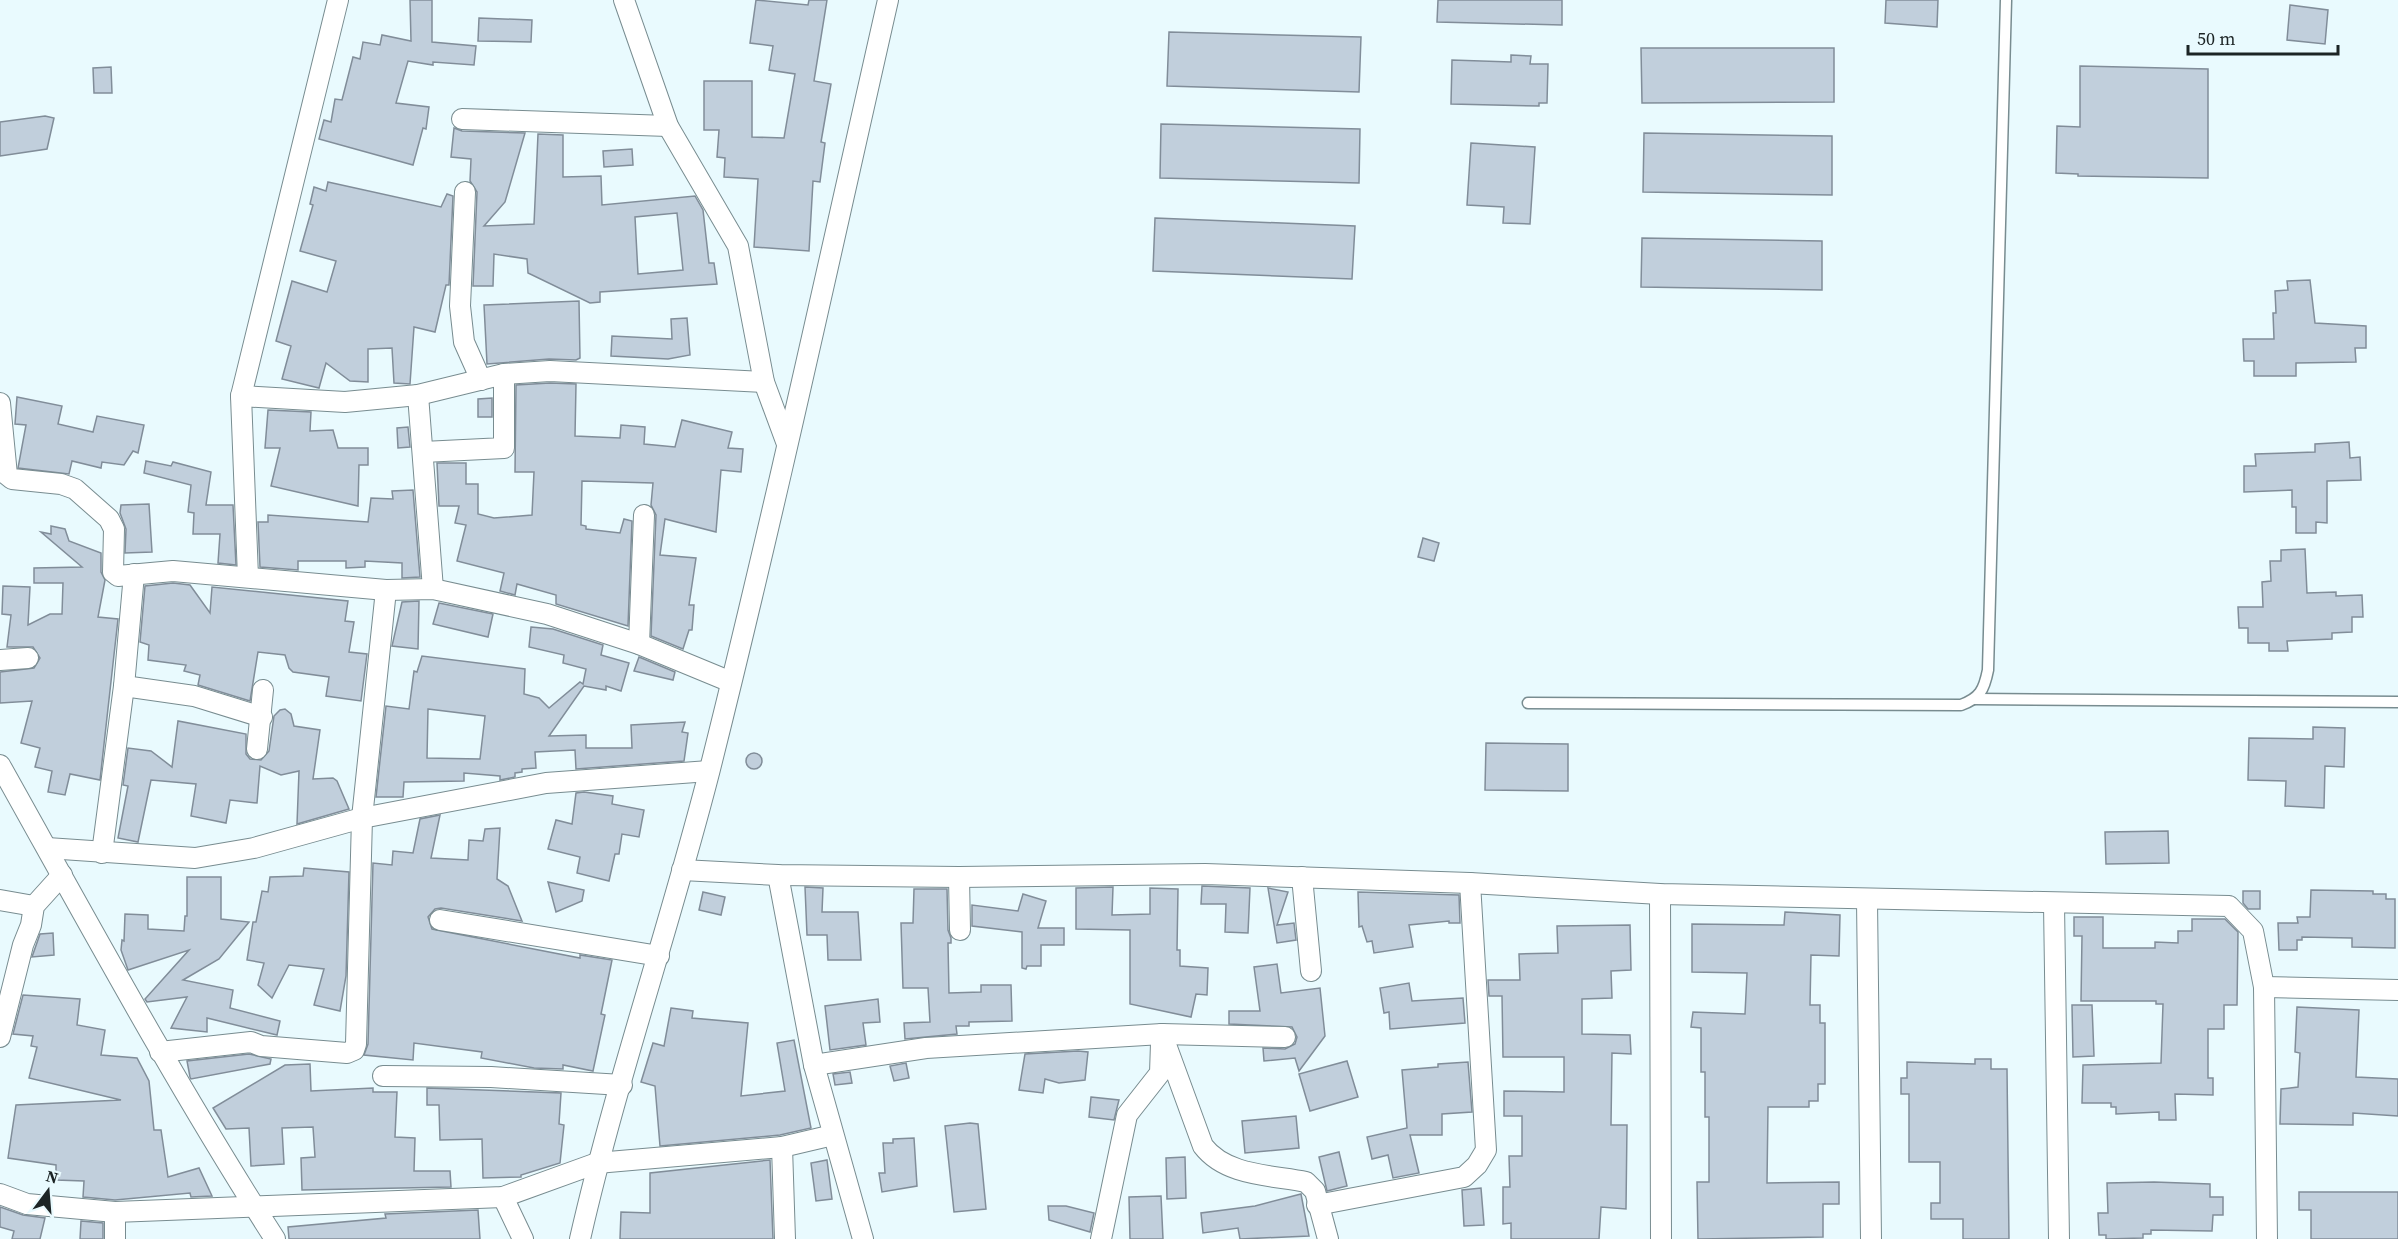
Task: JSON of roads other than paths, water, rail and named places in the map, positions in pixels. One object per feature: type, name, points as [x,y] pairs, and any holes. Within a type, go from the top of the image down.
[{"type":"street","points":[[248,578],[241,396],[338,0]]},
{"type":"street","points":[[624,0],[668,126],[738,246],[764,382],[787,444]]},
{"type":"street","points":[[580,1239],[597,1163],[659,956],[709,771],[787,444],[888,0]]},
{"type":"street","points":[[462,119],[668,126]]},
{"type":"street","points":[[465,192],[460,306],[464,342],[481,380]]},
{"type":"street","points":[[241,396],[345,402],[418,395],[504,374],[550,371],[764,382]]},
{"type":"street","points":[[423,452],[504,448],[504,374]]},
{"type":"street","points":[[418,395],[433,590]]},
{"type":"street","points":[[0,403],[7,475],[12,479],[61,484],[75,489],[110,519],[114,529],[112,572],[118,576],[173,571],[386,590],[433,590],[547,614],[639,644],[731,682]]},
{"type":"street","points":[[639,644],[644,516]]},
{"type":"street","points":[[102,853],[124,686],[134,574]]},
{"type":"street","points":[[160,1052],[251,1042],[261,1046],[347,1053],[354,1050],[362,818],[386,590]]},
{"type":"street","points":[[0,660],[28,658]]},
{"type":"street","points":[[124,686],[194,696],[262,717]]},
{"type":"street","points":[[257,749],[263,690]]},
{"type":"street","points":[[0,765],[160,1052],[275,1239]]},
{"type":"street","points":[[46,848],[195,858],[254,848],[362,818],[546,783],[709,771]]},
{"type":"street","points":[[682,870],[778,875],[959,877],[1101,874],[1302,877],[1470,883],[1660,894],[2229,906],[2253,932],[2264,987],[2267,1239]]},
{"type":"street","points":[[0,1037],[23,945],[32,925],[34,906],[63,875]]},
{"type":"street","points":[[778,875],[814,1065],[863,1239]]},
{"type":"street","points":[[959,877],[960,930]]},
{"type":"street","points":[[1302,877],[1311,971]]},
{"type":"street","points":[[1317,1205],[1464,1177],[1477,1165],[1486,1150],[1470,883]]},
{"type":"street","points":[[1660,894],[1661,1239]]},
{"type":"street","points":[[0,900],[34,906]]},
{"type":"street","points":[[1867,900],[1870,1239]]},
{"type":"street","points":[[2054,904],[2059,1239]]},
{"type":"street","points":[[440,920],[659,956]]},
{"type":"street","points":[[2264,987],[2398,990]]},
{"type":"street","points":[[814,1065],[926,1048],[1090,1041],[1162,1034],[1285,1037]]},
{"type":"street","points":[[1162,1034],[1203,1146],[1211,1156],[1225,1166],[1306,1182],[1315,1191],[1328,1239]]},
{"type":"street","points":[[1101,1239],[1127,1115],[1160,1073],[1162,1034]]},
{"type":"street","points":[[383,1076],[491,1077],[622,1085]]},
{"type":"street","points":[[0,1194],[27,1204],[114,1212],[503,1197],[597,1163],[782,1147],[833,1135]]},
{"type":"street","points":[[782,1147],[784,1239]]},
{"type":"street","points":[[503,1197],[523,1239]]},
{"type":"street","points":[[114,1212],[115,1239]]},
{"type":"lane","points":[[1975,699],[1984,689],[1988,670],[2006,0]]},
{"type":"lane","points":[[1528,703],[1961,705],[1975,699],[2398,702]]}]
